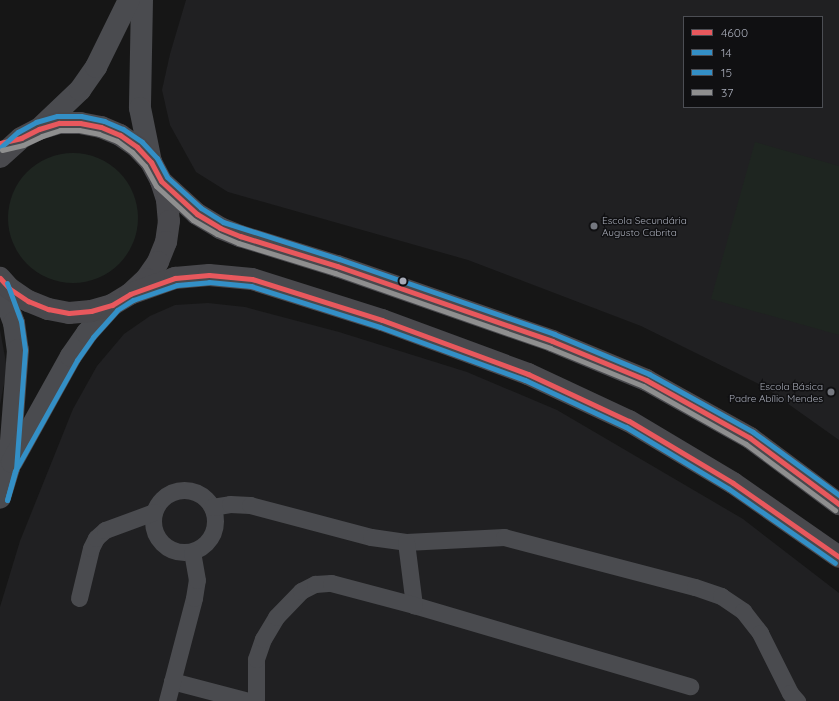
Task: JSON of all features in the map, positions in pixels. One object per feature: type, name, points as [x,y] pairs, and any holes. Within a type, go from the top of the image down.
[{"type":"main road","points":[[0,143],[59,123],[80,123],[101,127],[120,135],[137,147],[156,172],[197,214],[220,228],[233,234],[337,266],[552,341],[646,380],[750,438],[839,504]]},
{"type":"main road","points":[[0,157],[30,133]]},
{"type":"main road","points":[[0,278],[10,288],[28,301],[48,309],[69,313],[91,311],[112,305],[130,294],[146,280],[158,262],[166,242],[169,221],[167,200],[156,172]]},
{"type":"main road","points":[[130,294],[175,278],[209,275],[252,279],[404,328],[528,374],[629,421],[732,483],[839,557]]},
{"type":"street","points":[[30,133],[80,90],[96,67],[129,0]]},
{"type":"street","points":[[142,0],[140,108],[156,172]]},
{"type":"street","points":[[0,285],[14,323],[18,350],[9,468]]},
{"type":"street","points":[[0,498],[9,468],[71,356],[87,333],[112,305]]},
{"type":"lane","points":[[177,490],[197,492],[206,498],[212,507],[216,517],[215,528],[210,539],[203,547],[192,552],[181,552],[171,549],[161,543],[155,534],[153,523],[154,512],[159,502],[167,494],[177,490]]},
{"type":"lane","points":[[212,507],[230,504],[250,505],[371,536],[406,542],[504,537],[695,587],[721,596],[743,611],[760,633],[790,693],[797,701]]},
{"type":"lane","points":[[79,598],[91,548],[96,538],[105,530],[154,512]]},
{"type":"lane","points":[[406,542],[414,605]]},
{"type":"lane","points":[[167,701],[194,598],[196,580],[192,552]]},
{"type":"lane","points":[[256,701],[256,659],[263,638],[276,617],[302,592],[315,584],[331,583],[414,605],[690,686]]},
{"type":"lane","points":[[172,681],[248,701]]},
{"type":"shaded area","name":"Escola Secundária Augusto Cabrita","points":[[186,0],[839,0],[839,440],[763,386],[641,326],[468,260],[228,192],[196,172],[170,125],[162,90],[170,54]]},
{"type":"shaded area","points":[[755,142],[839,166],[839,335],[711,299]]},
{"type":"shaded area","points":[[73,153],[86,154],[98,158],[119,172],[133,193],[137,205],[137,231],[133,243],[119,264],[98,278],[86,282],[73,283],[60,282],[48,278],[27,264],[13,243],[9,231],[8,218],[9,205],[13,193],[27,172],[48,158],[60,154]]},
{"type":"shaded area","points":[[208,303],[245,307],[339,332],[467,372],[557,410],[743,519],[839,593],[839,701],[0,701],[0,607],[20,541],[73,409],[97,366],[124,334],[150,316],[175,305]]},
{"type":"shaded area","points":[[0,330],[7,368],[0,405]]},
{"type":"transit line","name":"15","points":[[0,148],[18,132],[36,122],[57,116],[81,116],[104,121],[123,129],[142,142],[157,158],[167,177],[201,208],[223,222],[339,259],[554,334],[649,374],[753,432],[839,495]]},
{"type":"transit line","name":"4600","points":[[0,143],[21,138],[39,129],[59,123],[80,123],[101,127],[120,135],[137,147],[151,162],[161,181],[197,214],[220,228],[240,236],[337,266],[552,341],[646,380],[750,438],[839,504]]},
{"type":"transit line","name":"37","points":[[2,150],[23,145],[42,136],[60,130],[79,130],[99,134],[117,141],[132,152],[145,166],[156,186],[193,220],[217,234],[238,243],[335,273],[550,348],[643,386],[746,444],[835,510]]},
{"type":"transit line","name":"4600","points":[[0,278],[10,289],[28,301],[48,309],[69,313],[91,311],[112,305],[130,294],[175,278],[209,275],[252,279],[382,320],[528,374],[629,421],[733,483],[839,557]]},
{"type":"transit line","name":"14","points":[[7,500],[15,471],[77,360],[93,337],[117,310],[133,300],[177,285],[209,282],[251,286],[380,327],[525,380],[626,427],[729,489],[835,563]]},
{"type":"transit line","name":"15","points":[[7,283],[21,321],[25,350],[16,469],[7,500]]},
{"type":"place","name":"Escola Secundária Augusto Cabrita","points":[[594,226]]},
{"type":"place","name":"Escola Básica Padre Abílio Mendes","points":[[831,392]]}]
